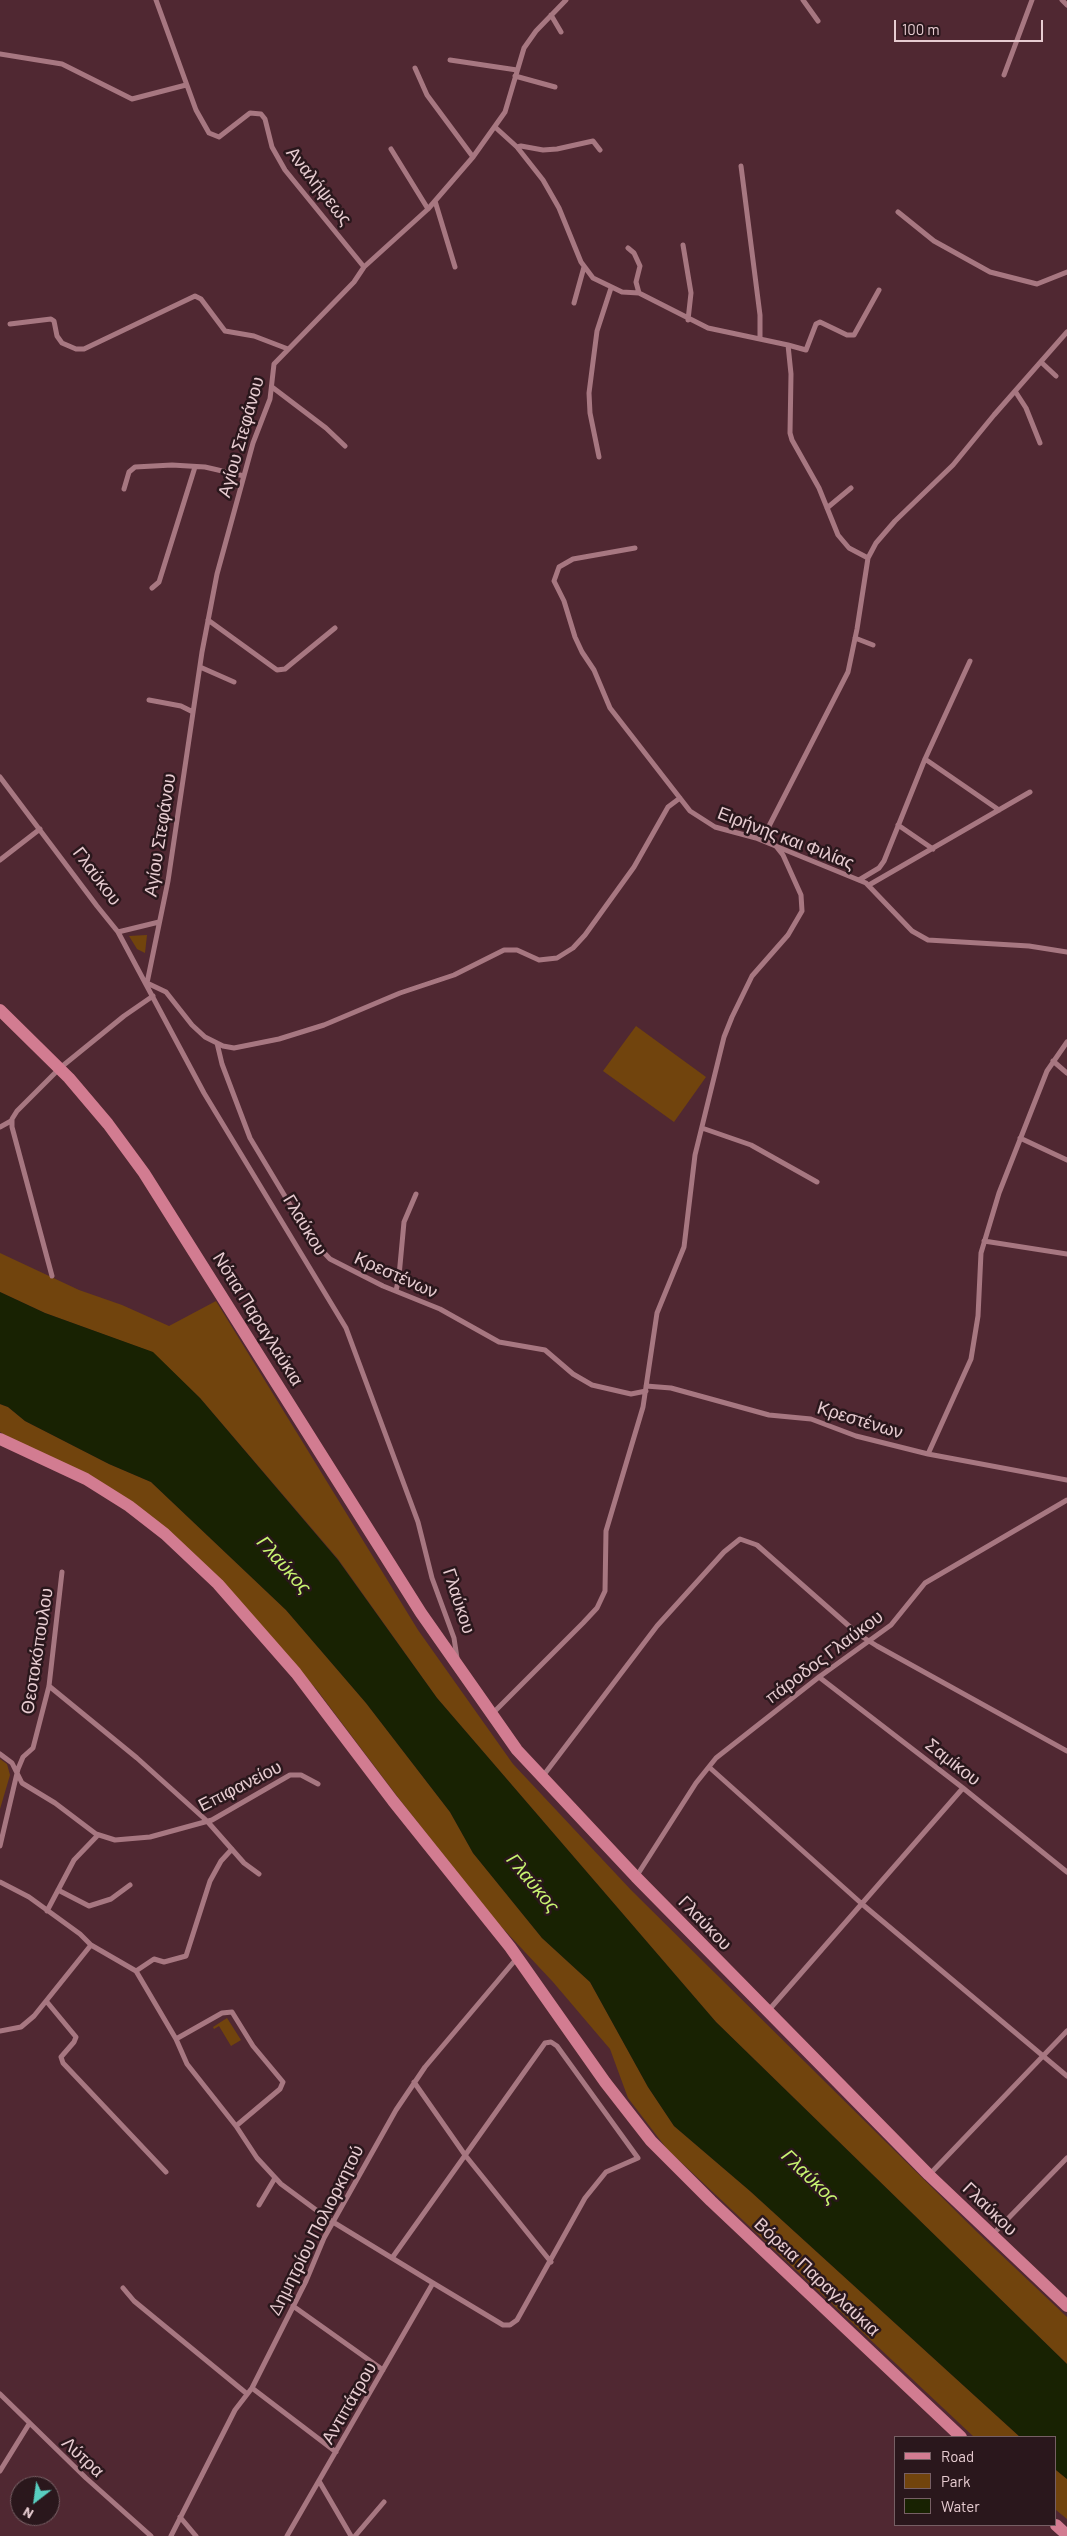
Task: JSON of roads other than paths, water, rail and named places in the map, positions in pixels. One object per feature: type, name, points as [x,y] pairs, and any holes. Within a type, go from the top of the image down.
[{"type":"main road","name":"Νότια Παραγλαύκια","points":[[0,1010],[60,1068],[108,1124],[178,1224],[458,1669]]},
{"type":"main road","name":"Βόρεια Παραγλαύκια","points":[[0,1439],[86,1479],[129,1506],[165,1534],[224,1590],[296,1673],[398,1809],[518,1957],[604,2082],[651,2141],[711,2201],[960,2436]]},
{"type":"main road","name":"Γλαύκου","points":[[458,1669],[490,1716],[541,1778],[929,2175],[1067,2306]]},
{"type":"main road","points":[[1057,2526],[1067,2535]]},
{"type":"street","name":"Αναλήψεως","points":[[156,0],[198,116],[208,133],[214,137],[222,135],[250,113],[256,112],[262,115],[272,147],[285,170],[364,268]]},
{"type":"street","name":"Αγίου Στεφάνου","points":[[147,983],[168,881],[208,620],[222,554],[272,388],[274,364],[354,282],[364,268],[428,209],[473,158],[504,112],[522,52],[529,39],[566,0]]},
{"type":"street","points":[[803,0],[818,22]]},
{"type":"street","points":[[1004,75],[1032,0]]},
{"type":"street","points":[[1062,0],[1067,6]]},
{"type":"street","points":[[551,15],[561,32]]},
{"type":"street","points":[[0,54],[62,64],[132,99],[186,85]]},
{"type":"street","points":[[450,60],[516,73],[555,87]]},
{"type":"street","points":[[415,68],[427,95],[473,158]]},
{"type":"street","points":[[495,128],[517,147],[553,196],[584,267],[594,278],[611,288],[622,292],[639,293],[688,320],[713,330],[760,338],[806,350],[816,324],[820,322],[852,336],[858,330],[879,290]]},
{"type":"street","points":[[517,147],[557,149],[593,141],[600,150]]},
{"type":"street","points":[[391,149],[428,209]]},
{"type":"street","points":[[741,166],[760,315],[760,338]]},
{"type":"street","points":[[434,201],[455,267]]},
{"type":"street","points":[[898,212],[934,241],[990,272],[1037,284],[1067,272]]},
{"type":"street","points":[[683,245],[692,294],[688,320]]},
{"type":"street","points":[[628,248],[634,253],[640,266],[636,282],[639,293]]},
{"type":"street","points":[[574,303],[584,267]]},
{"type":"street","points":[[600,457],[590,413],[589,393],[597,331],[611,288]]},
{"type":"street","points":[[10,324],[51,319],[54,321],[57,336],[62,343],[76,349],[84,349],[195,296],[201,299],[224,330],[268,340],[288,349]]},
{"type":"street","points":[[490,1716],[583,1623],[604,1596],[607,1583],[606,1531],[646,1388],[657,1313],[684,1247],[691,1180],[724,1037],[732,1016],[756,971],[788,936],[802,911],[802,897],[787,861],[768,836],[770,822],[846,677],[856,638],[868,558],[891,525],[953,465],[1067,332]]},
{"type":"street","points":[[788,345],[791,374],[790,433],[827,508],[834,529],[841,540],[853,551],[868,558]]},
{"type":"street","points":[[1041,362],[1056,376]]},
{"type":"street","points":[[272,388],[326,428],[345,446]]},
{"type":"street","points":[[1015,391],[1026,408],[1040,442]]},
{"type":"street","points":[[124,489],[129,472],[135,467],[172,465],[205,467],[244,476]]},
{"type":"street","points":[[152,588],[159,582],[195,467]]},
{"type":"street","points":[[827,508],[851,488]]},
{"type":"street","name":"Ειρήνης και Φιλίας","points":[[635,548],[564,562],[559,567],[554,581],[564,600],[577,643],[594,670],[610,708],[690,811],[710,825],[776,846],[869,885],[908,927],[928,940],[1024,946],[1067,952]]},
{"type":"street","points":[[208,620],[276,670],[285,669],[335,628]]},
{"type":"street","points":[[856,638],[873,645]]},
{"type":"street","points":[[859,880],[883,863],[925,758],[970,661]]},
{"type":"street","points":[[200,667],[234,682]]},
{"type":"street","points":[[150,700],[181,706],[193,712]]},
{"type":"street","points":[[925,758],[999,810]]},
{"type":"street","name":"Γλαύκου","points":[[0,777],[96,906],[118,932],[154,996],[204,1093],[346,1328],[418,1522],[432,1578],[454,1638],[458,1669]]},
{"type":"street","points":[[869,885],[1030,792]]},
{"type":"street","points":[[147,983],[166,992],[192,1025],[205,1037],[234,1048],[324,1025],[400,993],[454,975],[504,950],[517,950],[539,960],[562,956],[573,948],[585,935],[634,867],[667,808],[680,798]]},
{"type":"street","points":[[898,825],[933,849]]},
{"type":"street","points":[[0,860],[40,829]]},
{"type":"street","points":[[118,932],[159,922]]},
{"type":"street","points":[[0,1127],[11,1121],[17,1111],[60,1068],[124,1016],[154,996]]},
{"type":"street","points":[[928,1454],[971,1359],[978,1316],[980,1257],[998,1193],[1052,1061],[1067,1042]]},
{"type":"street","name":"Κρεστένων","points":[[217,1043],[222,1064],[250,1138],[310,1238],[330,1259],[396,1291],[440,1309],[499,1342],[545,1350],[573,1374],[592,1386],[631,1394],[646,1388],[671,1388],[769,1415],[811,1420],[861,1438],[928,1454],[1067,1480]]},
{"type":"street","points":[[1052,1061],[1067,1073]]},
{"type":"street","points":[[11,1121],[52,1276]]},
{"type":"street","points":[[702,1128],[751,1145],[816,1182]]},
{"type":"street","points":[[1020,1138],[1067,1160]]},
{"type":"street","points":[[396,1291],[404,1222],[416,1194]]},
{"type":"street","points":[[984,1241],[1067,1254]]},
{"type":"street","name":"πάροδος Γλαύκου","points":[[636,1877],[709,1767],[723,1752],[868,1640],[891,1626],[925,1583],[1067,1500]]},
{"type":"street","points":[[541,1778],[657,1626],[724,1552],[740,1539],[756,1545],[868,1640],[1067,1751]]},
{"type":"street","name":"Θεοτοκόπουλου","points":[[0,1846],[1,1834],[17,1774],[23,1757],[33,1748],[48,1686],[62,1572]]},
{"type":"street","name":"Σαμίκου","points":[[820,1677],[1067,1872]]},
{"type":"street","points":[[48,1686],[137,1758],[207,1821],[244,1863],[259,1874]]},
{"type":"street","name":"Επιφανείου","points":[[0,1754],[11,1761],[24,1784],[98,1835],[115,1840],[139,1839],[207,1821],[225,1813],[286,1776],[298,1774],[318,1784]]},
{"type":"street","points":[[709,1767],[862,1904],[1067,2076]]},
{"type":"street","points":[[768,2011],[963,1788]]},
{"type":"street","points":[[47,1911],[74,1860],[98,1835]]},
{"type":"street","points":[[136,1972],[154,1959],[164,1962],[186,1956],[210,1881],[221,1861],[232,1849]]},
{"type":"street","points":[[0,1882],[22,1893],[80,1934],[91,1945],[136,1972],[176,2039],[187,2064],[236,2126],[257,2158],[275,2178],[308,2205],[333,2222],[392,2258],[433,2283],[503,2325],[510,2325],[517,2320],[585,2198],[606,2172],[638,2158],[557,2046],[551,2042],[545,2043],[392,2258]]},
{"type":"street","points":[[58,1890],[88,1906],[111,1899],[130,1885]]},
{"type":"street","points":[[0,2031],[24,2025],[47,2002],[91,1945]]},
{"type":"street","name":"Δημητρίου Πολιορκητού","points":[[171,2536],[234,2410],[252,2388],[333,2222],[382,2134],[414,2082],[518,1957]]},
{"type":"street","points":[[47,2002],[76,2037],[61,2057],[63,2063],[166,2172]]},
{"type":"street","points":[[176,2039],[222,2012],[232,2012],[253,2046],[283,2082],[280,2089],[236,2126]]},
{"type":"street","points":[[929,2175],[1067,2031]]},
{"type":"street","points":[[414,2082],[465,2155],[551,2262]]},
{"type":"street","points":[[992,2235],[1067,2158]]},
{"type":"street","points":[[259,2205],[275,2178]]},
{"type":"street","name":"Αντιπάτρου","points":[[287,2536],[433,2283]]},
{"type":"street","points":[[123,2288],[134,2301],[246,2393]]},
{"type":"street","points":[[293,2306],[383,2370]]},
{"type":"street","points":[[252,2388],[336,2452]]},
{"type":"street","name":"Λύτρα","points":[[0,2394],[86,2478],[152,2536]]},
{"type":"street","points":[[0,2471],[29,2424]]},
{"type":"street","points":[[319,2481],[353,2536],[384,2502]]},
{"type":"street","points":[[180,2517],[196,2536]]},
{"type":"water","name":"Γλαύκος","points":[[0,1292],[45,1313],[153,1352],[200,1398],[338,1560],[437,1698],[716,2022],[1067,2364],[1067,2479],[1057,2471],[1057,2436],[1019,2436],[750,2191],[674,2126],[648,2087],[590,1982],[542,1938],[473,1853],[450,1812],[366,1703],[286,1610],[151,1482],[109,1464],[25,1421],[8,1407],[0,1404]]}]
